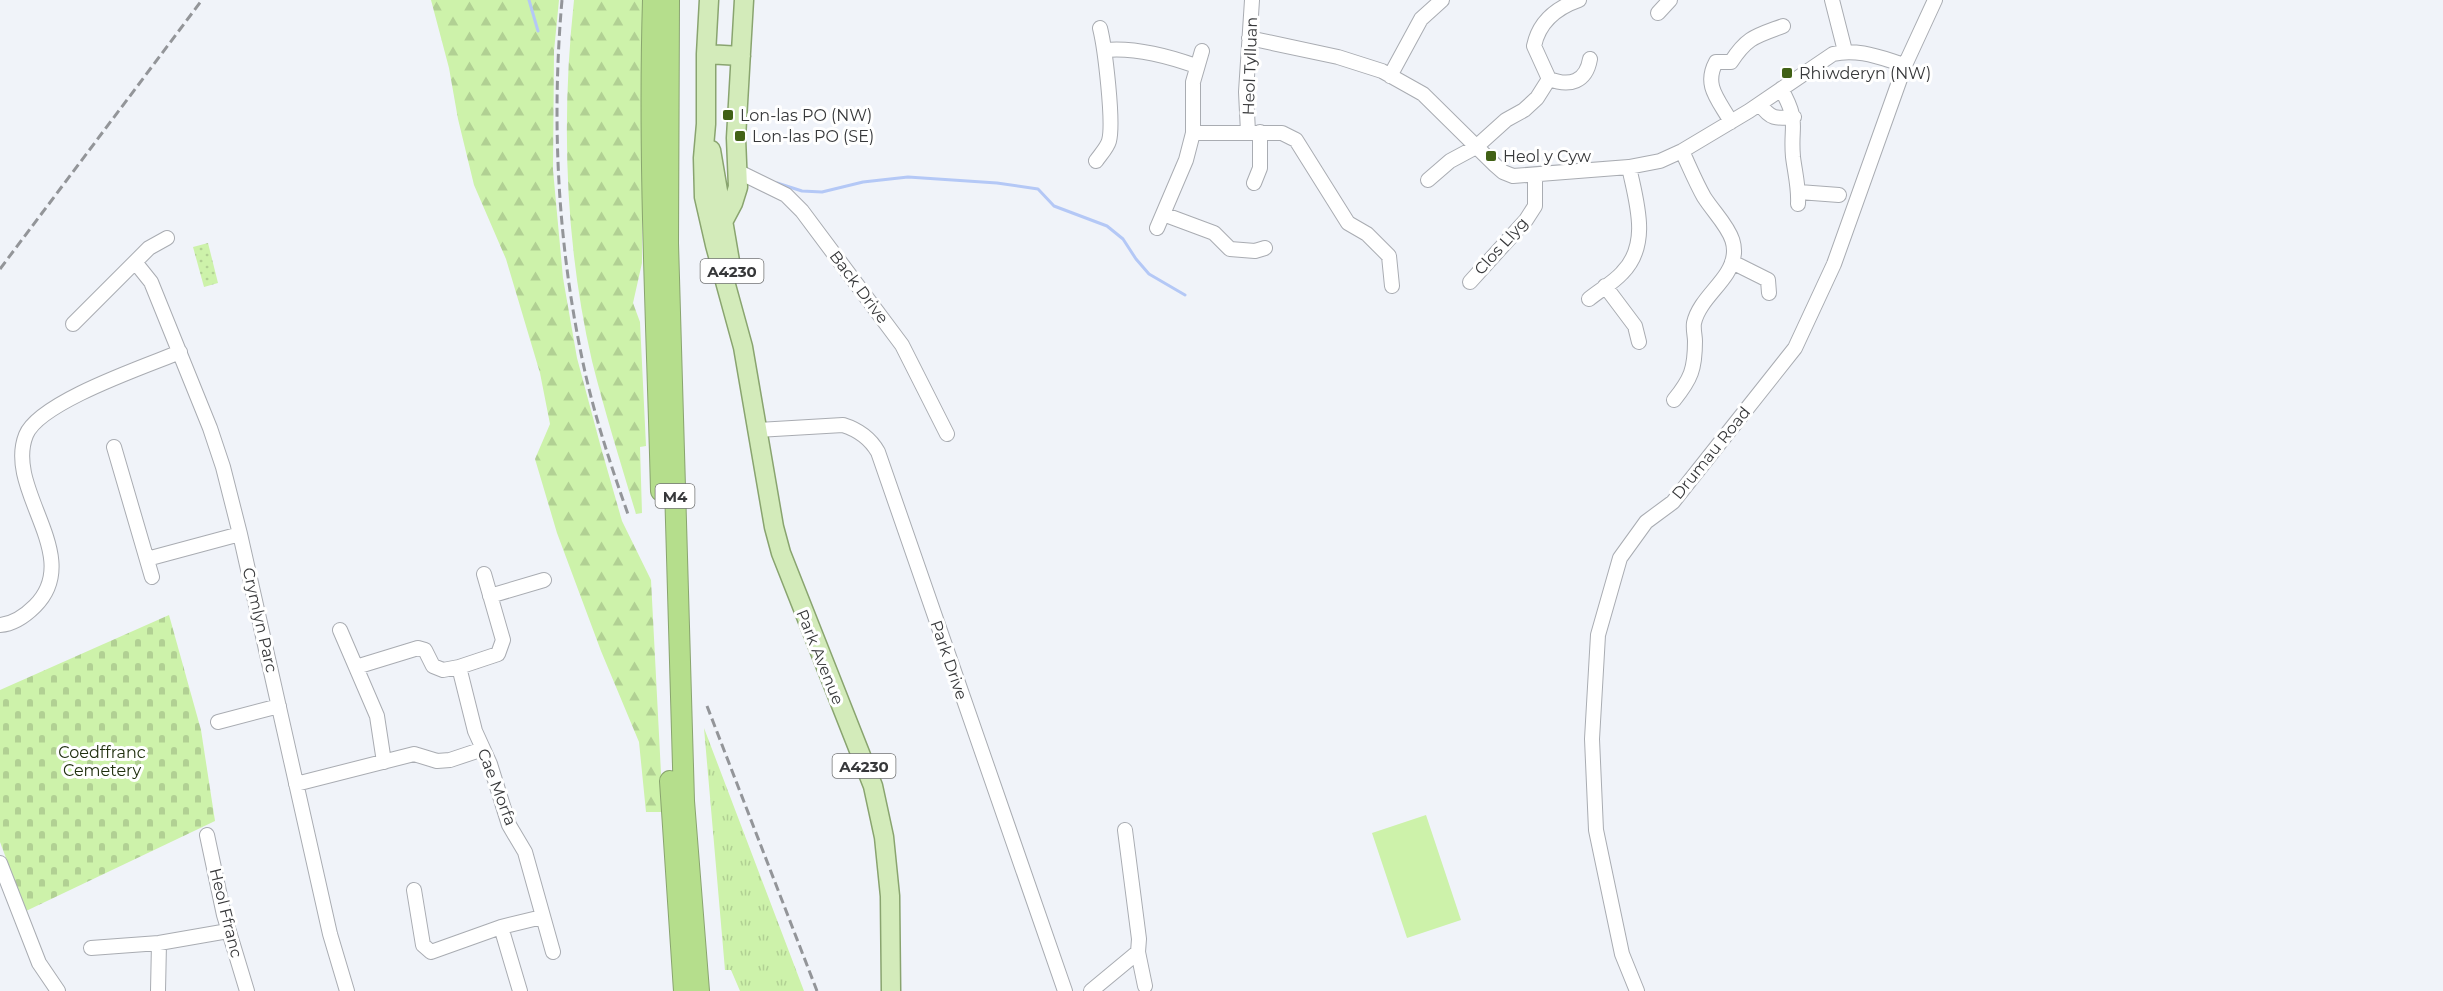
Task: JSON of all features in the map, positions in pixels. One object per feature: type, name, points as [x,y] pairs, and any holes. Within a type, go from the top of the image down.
[{"type":"highway","name":"M4","points":[[653,0],[654,243],[671,811],[684,991]]},
{"type":"highway","name":"M4","points":[[669,0],[668,243],[683,789],[699,991]]},
{"type":"main road","name":"A4230","points":[[709,0],[703,182],[716,218]]},
{"type":"main road","points":[[737,171],[733,181],[719,192],[711,204],[716,218],[735,196],[737,171],[736,138],[744,0]]},
{"type":"main road","points":[[706,54],[741,56]]},
{"type":"main road","name":"A4230","points":[[706,124],[719,192]]},
{"type":"main road","name":"Park Avenue","points":[[716,218],[724,279],[737,322],[774,527],[781,553],[873,786],[884,837],[890,896],[891,991]]},
{"type":"street","name":"Heol Tylluan","points":[[1252,0],[1246,92],[1260,168],[1254,183]]},
{"type":"street","points":[[1390,76],[1421,19],[1442,0]]},
{"type":"street","points":[[1549,79],[1534,46],[1536,37],[1544,23],[1553,14],[1566,4],[1579,0]]},
{"type":"street","points":[[1658,13],[1670,0]]},
{"type":"street","points":[[1832,0],[1845,51]]},
{"type":"street","name":"Drumau Road","points":[[1637,991],[1622,954],[1596,830],[1592,739],[1598,635],[1620,558],[1646,522],[1673,502],[1795,348],[1834,264],[1905,65],[1935,0]]},
{"type":"street","points":[[1731,122],[1712,88],[1710,74],[1716,62],[1731,62],[1742,45],[1758,35],[1783,26]]},
{"type":"street","points":[[1096,161],[1108,142],[1111,128],[1106,50],[1100,27]]},
{"type":"street","points":[[1249,38],[1338,57],[1390,76],[1423,94],[1503,172],[1514,176],[1629,167],[1660,161],[1682,151],[1731,122],[1833,54],[1845,51],[1868,53],[1905,65]]},
{"type":"street","points":[[1106,50],[1117,49],[1169,56],[1196,66]]},
{"type":"street","points":[[1157,228],[1186,160],[1193,133],[1193,82],[1202,51]]},
{"type":"street","points":[[1549,79],[1568,82],[1579,79],[1588,72],[1590,59]]},
{"type":"street","points":[[1428,180],[1450,161],[1476,147],[1506,120],[1524,110],[1537,98],[1549,79]]},
{"type":"street","points":[[1781,89],[1794,117],[1793,153],[1799,198],[1839,195]]},
{"type":"street","points":[[1760,104],[1768,115],[1777,118],[1794,117]]},
{"type":"street","points":[[1193,133],[1254,132],[1282,134],[1296,140],[1348,223],[1367,234],[1389,256],[1392,286]]},
{"type":"street","points":[[1674,400],[1689,382],[1694,362],[1694,323],[1700,309],[1727,273],[1732,262],[1734,243],[1728,226],[1703,194],[1682,151]]},
{"type":"street","points":[[1589,299],[1623,273],[1636,253],[1640,228],[1629,167]]},
{"type":"street","name":"Back Drive","points":[[737,171],[786,195],[802,212],[902,345],[947,434]]},
{"type":"street","name":"Clos Llyg","points":[[1470,282],[1526,220],[1535,206],[1535,176]]},
{"type":"street","points":[[1163,214],[1214,234],[1230,249],[1255,251],[1264,248]]},
{"type":"street","points":[[73,324],[149,248],[167,238]]},
{"type":"street","name":"Crymlyn Parc","points":[[135,262],[151,282],[210,428],[240,534],[330,934],[347,991]]},
{"type":"street","points":[[1732,262],[1768,280],[1769,293]]},
{"type":"street","points":[[1605,286],[1635,326],[1639,342]]},
{"type":"street","points":[[0,625],[7,625],[28,613],[44,598],[51,580],[52,557],[21,460],[26,433],[46,413],[76,394],[180,352]]},
{"type":"street","name":"Park Drive","points":[[758,430],[843,425],[855,429],[866,437],[878,452],[1065,991]]},
{"type":"street","points":[[114,447],[152,577]]},
{"type":"street","points":[[147,559],[240,534]]},
{"type":"street","points":[[356,667],[423,648],[433,666],[442,670],[498,654],[503,640],[484,574]]},
{"type":"street","points":[[490,596],[544,580]]},
{"type":"street","points":[[340,630],[377,716],[384,762]]},
{"type":"street","name":"Cae Morfa","points":[[459,667],[475,730],[490,764],[509,825],[525,852],[553,952]]},
{"type":"street","points":[[218,722],[279,706]]},
{"type":"street","points":[[296,784],[414,754],[436,761],[450,760],[483,749]]},
{"type":"street","points":[[1125,830],[1139,939],[1138,952],[1145,986]]},
{"type":"street","name":"Heol Ffranc","points":[[207,835],[228,931],[247,991]]},
{"type":"street","points":[[0,863],[39,963],[58,991]]},
{"type":"street","points":[[414,890],[421,939],[426,950],[431,952],[501,927],[542,917]]},
{"type":"street","points":[[501,927],[520,991]]},
{"type":"street","points":[[91,948],[159,943],[228,931]]},
{"type":"street","points":[[158,991],[159,943]]},
{"type":"street","points":[[1091,991],[1138,952]]},
{"type":"green space","points":[[431,0],[559,0],[554,51],[553,170],[563,278],[577,358],[622,521],[651,580],[663,812],[646,812],[639,742],[601,651],[557,533],[535,459],[550,424],[540,373],[506,259],[474,185],[458,119],[449,68]]},
{"type":"green space","points":[[574,0],[642,0],[642,263],[633,303],[640,322],[646,446],[640,447],[642,513],[636,514],[592,361],[576,272],[568,182],[567,136]]},
{"type":"green space","points":[[208,243],[218,283],[204,287],[193,247]]},
{"type":"green space","name":"Coedffranc Cemetery","points":[[169,615],[201,730],[215,821],[26,911],[0,842],[0,690]]},
{"type":"green space","points":[[704,728],[804,991],[740,991],[731,970],[725,970]]},
{"type":"green space","points":[[1426,815],[1461,920],[1407,938],[1372,833]]},
{"type":"waterway","points":[[529,0],[538,31]]},
{"type":"waterway","points":[[777,183],[802,191],[822,192],[863,182],[908,177],[997,183],[1038,189],[1054,206],[1107,226],[1123,239],[1149,274],[1185,295]]},
{"type":"railway","points":[[0,269],[202,0]]},
{"type":"railway","points":[[562,0],[557,140],[568,280],[589,390],[629,517]]},
{"type":"railway","points":[[707,706],[817,991]]},
{"type":"place","name":"Rhiwderyn (NW)","points":[[1787,73]]},
{"type":"place","name":"Lon-las PO (NW)","points":[[728,115]]},
{"type":"place","name":"Lon-las PO (SE)","points":[[740,136]]},
{"type":"place","name":"Heol y Cyw","points":[[1491,156]]}]
